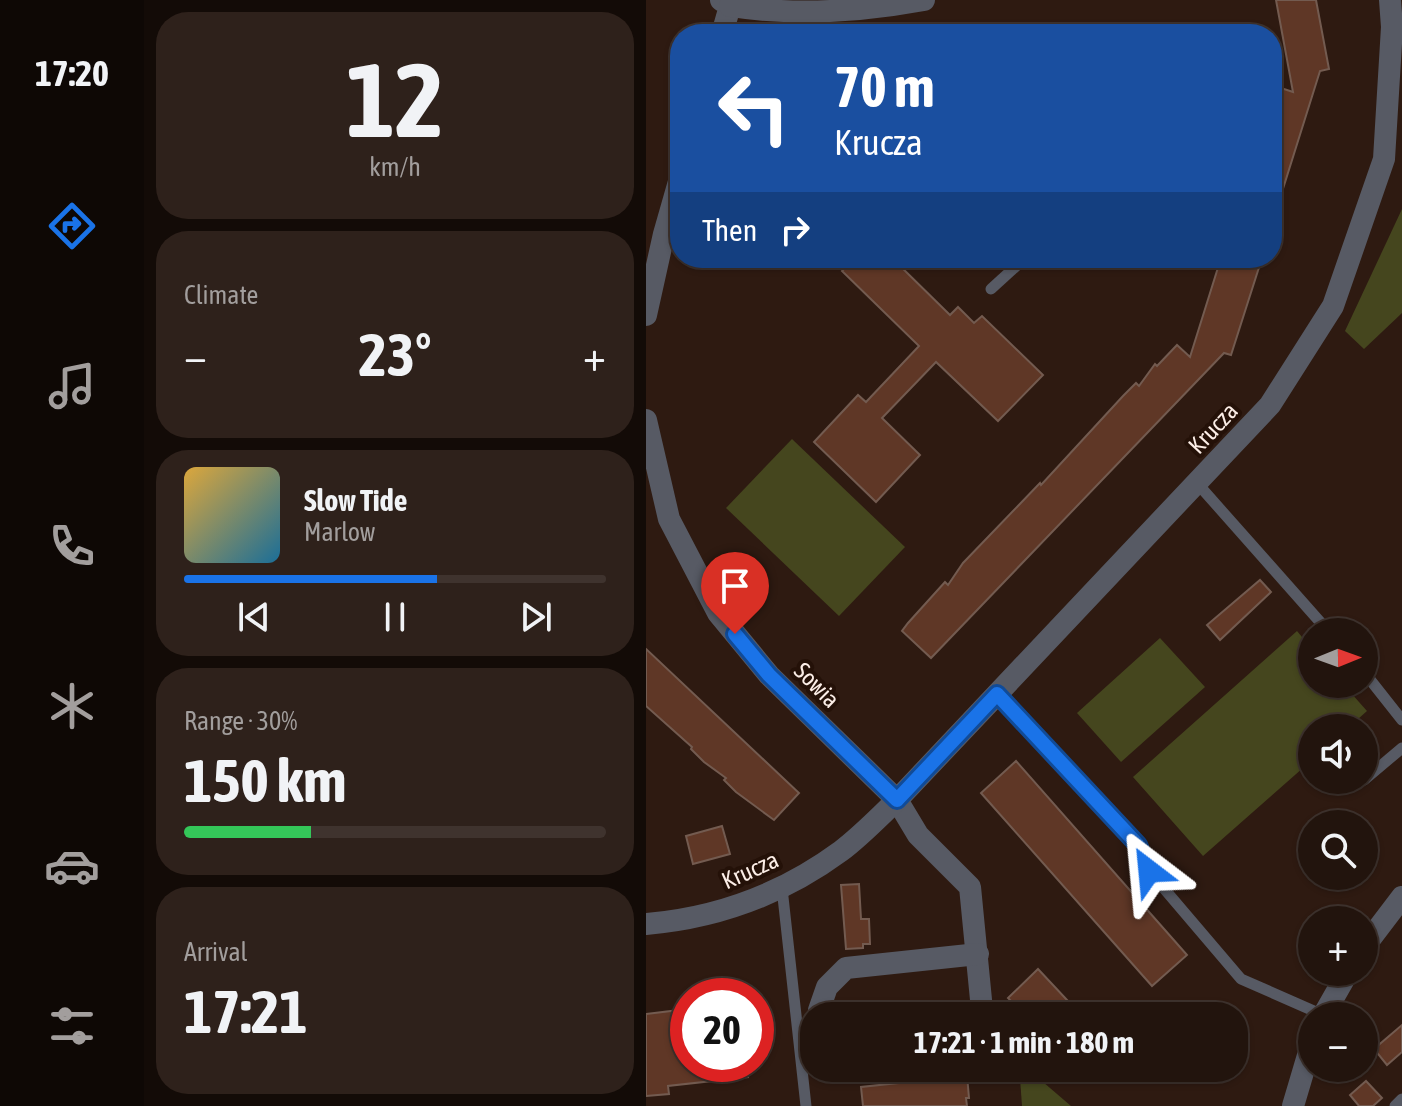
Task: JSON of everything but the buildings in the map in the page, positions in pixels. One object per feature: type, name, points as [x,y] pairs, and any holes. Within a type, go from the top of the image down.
[{"type":"street","points":[[723,24],[726,3],[773,13],[879,8],[924,0]]},
{"type":"street","name":"Krucza","points":[[646,924],[725,910],[782,888],[842,850],[897,800],[1270,405],[1333,306],[1384,159],[1392,27],[1390,0]]},
{"type":"street","points":[[646,315],[670,239]]},
{"type":"street","name":"Sowia","points":[[646,420],[669,519],[718,613],[769,675],[897,800]]},
{"type":"street","points":[[897,800],[918,835],[970,887],[981,1002]]},
{"type":"street","points":[[1378,929],[1402,897]]},
{"type":"street","points":[[822,1002],[827,987],[846,968],[978,954]]},
{"type":"street","points":[[1293,1106],[1300,1082]]},
{"type":"lane","points":[[991,289],[1014,268]]},
{"type":"lane","points":[[1197,483],[1317,618]]},
{"type":"lane","points":[[1378,690],[1402,720]]},
{"type":"lane","points":[[997,694],[1138,845],[1149,871],[1241,979],[1298,1005]]},
{"type":"lane","points":[[1378,768],[1402,748]]},
{"type":"lane","points":[[782,888],[806,1106]]},
{"type":"lane","points":[[1395,1106],[1402,1099]]},
{"type":"shaded area","points":[[1402,209],[1402,313],[1364,349],[1345,331]]},
{"type":"shaded area","points":[[792,439],[905,547],[839,616],[726,508]]},
{"type":"shaded area","points":[[1297,631],[1298,698],[1355,698],[1367,711],[1364,714],[1298,714],[1298,772],[1203,856],[1133,777]]},
{"type":"shaded area","points":[[1160,638],[1205,687],[1121,762],[1077,713]]},
{"type":"shaded area","points":[[1020,1082],[1043,1082],[1071,1106],[1022,1106]]},
{"type":"route","points":[[735,634],[769,675],[897,800],[997,694],[1138,845],[1149,871]]}]
